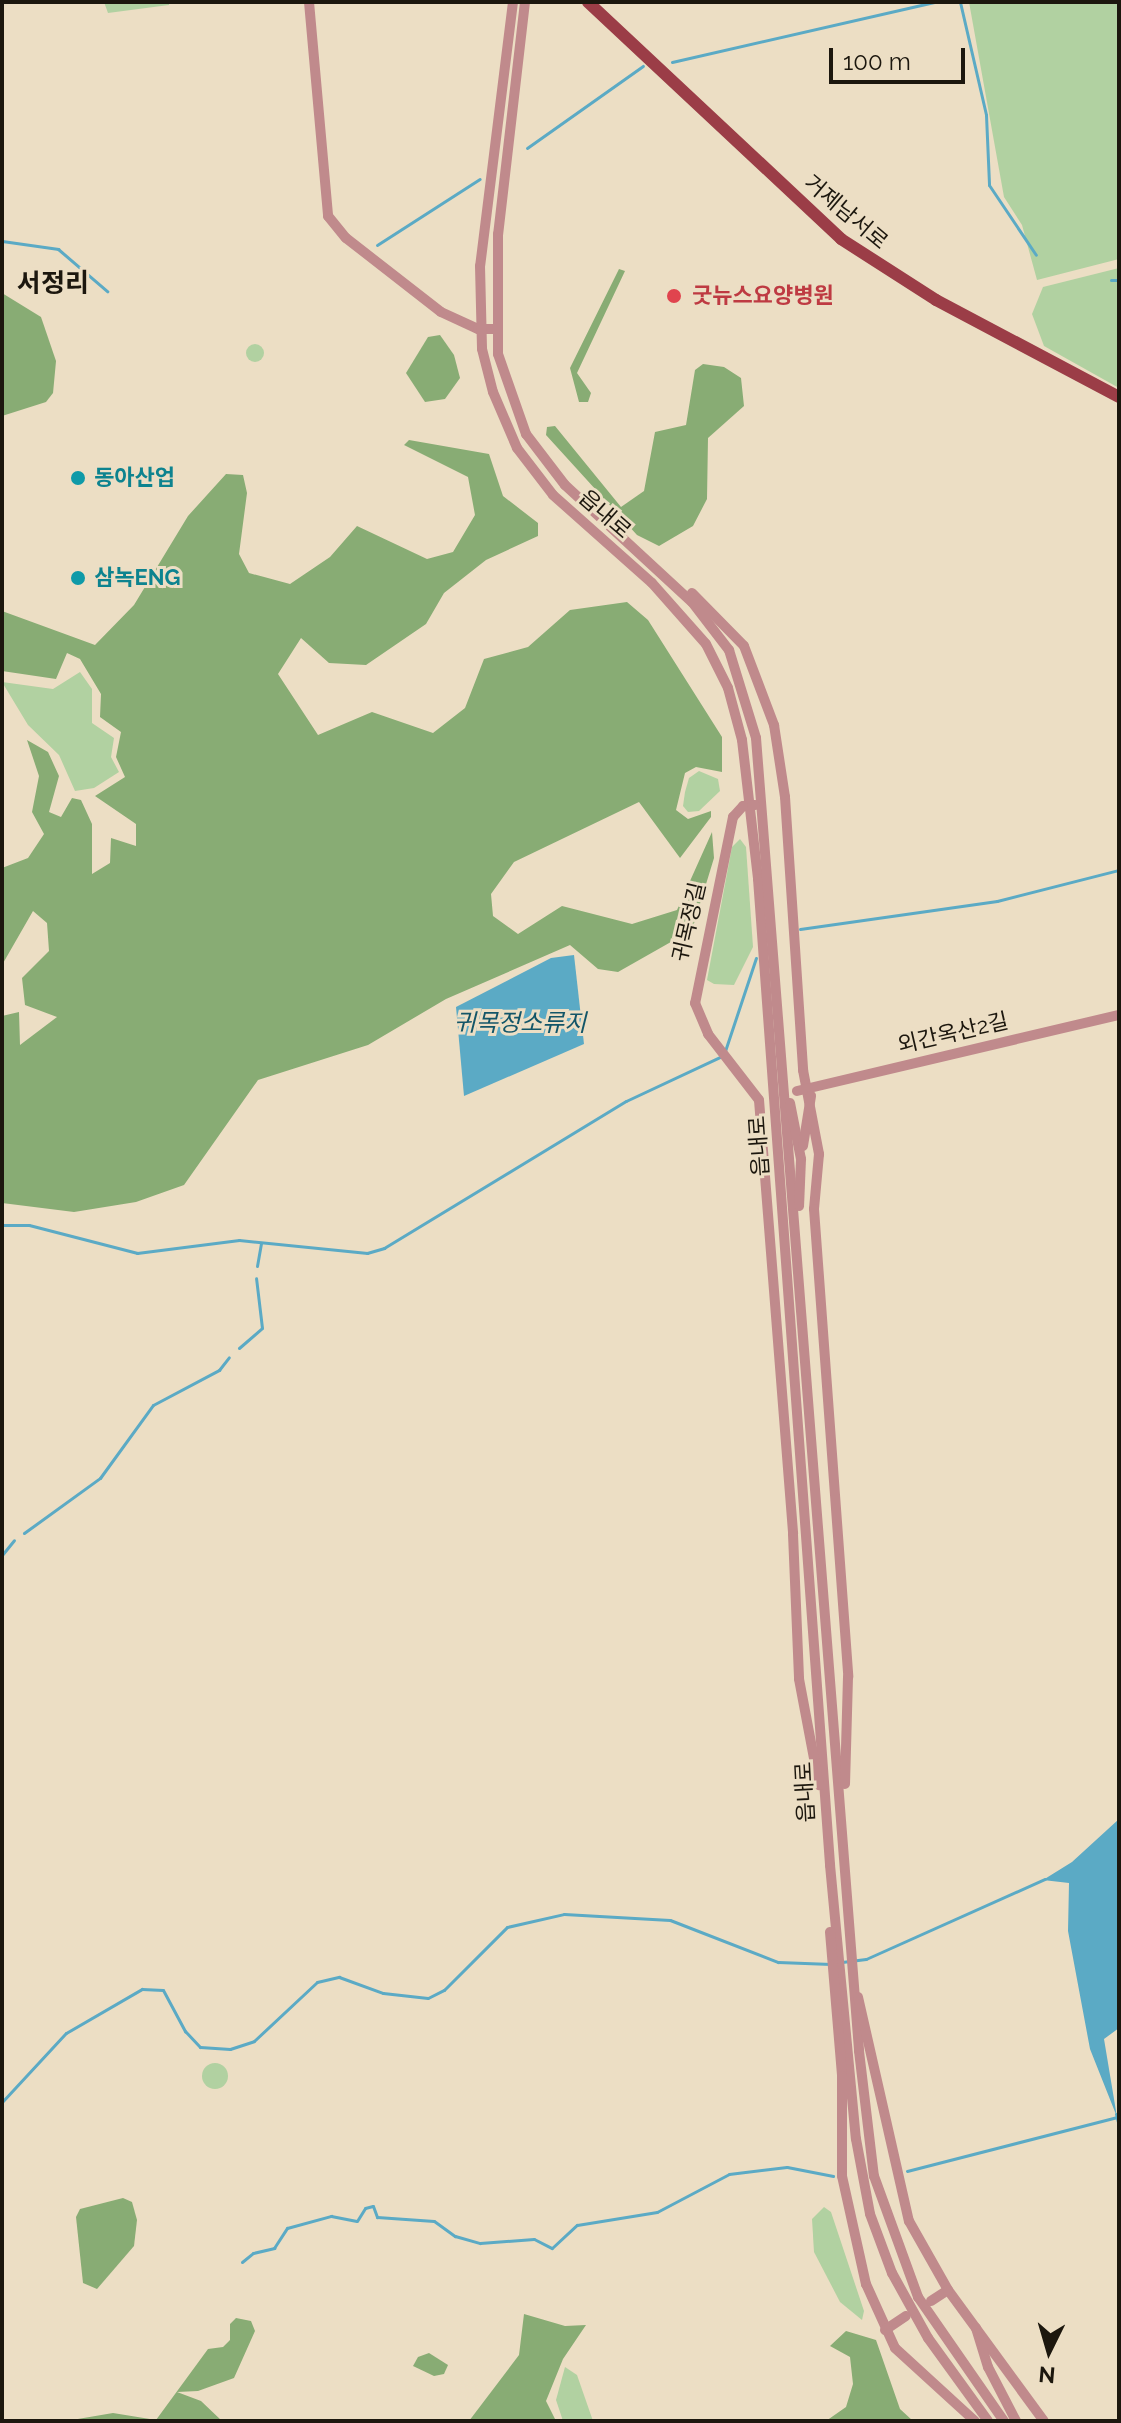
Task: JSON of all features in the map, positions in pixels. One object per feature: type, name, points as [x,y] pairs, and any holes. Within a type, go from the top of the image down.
[{"type":"main road","name":"거제남서로","points":[[588,2],[841,239],[936,300],[1119,397]]},
{"type":"street","points":[[309,2],[328,216],[346,238],[441,312],[478,329],[495,329]]},
{"type":"street","name":"읍내로","points":[[513,2],[480,266],[478,329],[497,405],[534,472],[652,583],[712,655],[728,688],[742,740],[756,805],[800,1091],[796,1215],[854,1988],[874,2176],[918,2297],[1004,2421]]},
{"type":"street","name":"읍내로","points":[[525,2],[507,135],[495,329],[508,393],[526,434],[565,485],[692,602],[729,650],[756,738],[756,805],[831,1882],[856,2139],[870,2214],[908,2304],[988,2421]]},
{"type":"street","points":[[649,562],[695,595],[744,646],[774,725],[785,797],[800,1091],[801,1159],[796,1215]]},
{"type":"street","name":"귀목정길","points":[[756,805],[733,817],[696,984],[695,1003],[717,1044],[762,1094],[766,1159],[763,1185],[793,1534],[799,1679],[818,1774],[823,1841],[831,1882]]},
{"type":"street","name":"외간옥산2길","points":[[800,1091],[1119,1015]]},
{"type":"street","points":[[800,1091],[801,1159]]},
{"type":"street","points":[[800,1091],[819,1154],[814,1209],[848,1677],[848,1821],[843,1833]]},
{"type":"street","points":[[831,1882],[831,1965],[847,2208],[866,2284],[885,2330],[912,2366],[975,2421]]},
{"type":"street","points":[[854,1988],[864,2008],[899,2195],[917,2240],[948,2290],[1044,2421]]},
{"type":"street","points":[[931,2301],[948,2290]]},
{"type":"street","points":[[885,2330],[906,2316]]},
{"type":"street","points":[[976,2327],[988,2367],[1016,2421]]},
{"type":"green space","points":[[104,2],[169,2],[169,5],[108,13]]},
{"type":"green space","points":[[969,2],[1119,2],[1119,259],[1037,280],[1022,225],[1004,197]]},
{"type":"green space","points":[[1119,268],[1119,388],[1044,346],[1032,314],[1043,287]]},
{"type":"green space","points":[[619,269],[625,271],[577,373],[591,393],[588,402],[579,402],[570,368]]},
{"type":"green space","points":[[2,293],[41,317],[56,361],[53,393],[46,402],[2,416]]},
{"type":"green space","points":[[440,335],[454,355],[460,378],[445,399],[425,402],[406,373],[428,337]]},
{"type":"green space","points":[[255,344],[264,353],[255,362],[246,353]]},
{"type":"green space","points":[[703,364],[724,367],[741,378],[744,406],[708,438],[707,499],[693,526],[659,546],[637,535],[546,435],[547,427],[555,426],[621,507],[644,491],[655,432],[686,425],[695,370]]},
{"type":"green space","points":[[409,440],[489,454],[503,496],[538,523],[538,536],[486,560],[444,593],[426,624],[366,665],[329,663],[301,638],[278,674],[318,735],[372,712],[433,733],[465,708],[484,659],[528,647],[570,610],[627,602],[648,620],[722,737],[722,772],[696,767],[685,773],[676,810],[688,819],[711,811],[711,817],[680,858],[639,802],[514,862],[491,894],[493,916],[518,934],[562,906],[632,924],[677,910],[712,832],[714,858],[692,930],[618,972],[598,969],[570,945],[446,999],[368,1045],[258,1080],[184,1185],[136,1202],[74,1212],[2,1203],[2,1016],[19,1012],[20,1045],[57,1017],[25,1005],[22,978],[49,951],[47,923],[33,911],[2,965],[2,868],[28,858],[44,834],[32,812],[39,776],[27,740],[48,752],[59,776],[49,812],[61,817],[72,798],[81,800],[92,824],[92,874],[110,863],[111,838],[136,846],[136,824],[95,796],[125,777],[116,757],[121,732],[100,717],[101,694],[80,659],[67,653],[56,679],[2,671],[2,611],[95,645],[134,605],[188,516],[226,474],[243,475],[247,493],[239,554],[249,573],[290,584],[330,557],[357,526],[427,559],[453,552],[475,515],[468,477],[404,445]]},
{"type":"green space","points":[[80,672],[92,689],[92,723],[114,738],[111,757],[119,772],[94,788],[75,791],[59,755],[28,725],[2,682],[53,689]]},
{"type":"green space","points":[[699,771],[718,779],[720,791],[699,811],[688,812],[683,806],[685,792],[689,778]]},
{"type":"green space","points":[[740,839],[746,847],[753,947],[734,985],[714,984],[707,980],[732,847]]},
{"type":"green space","points":[[215,2063],[224,2067],[228,2076],[224,2085],[215,2089],[206,2085],[202,2076],[206,2067]]},
{"type":"green space","points":[[123,2198],[132,2202],[137,2220],[134,2246],[97,2289],[83,2283],[76,2217],[80,2209]]},
{"type":"green space","points":[[824,2207],[831,2212],[864,2311],[862,2320],[840,2302],[814,2252],[812,2219]]},
{"type":"green space","points":[[524,2314],[565,2326],[586,2325],[563,2359],[546,2401],[556,2421],[469,2421],[519,2355]]},
{"type":"green space","points":[[236,2318],[251,2321],[255,2331],[234,2378],[198,2391],[177,2392],[201,2401],[222,2421],[66,2421],[113,2413],[156,2420],[208,2349],[223,2347],[230,2340],[230,2324]]},
{"type":"green space","points":[[846,2331],[876,2340],[900,2409],[913,2421],[826,2421],[846,2407],[853,2384],[850,2357],[830,2346]]},
{"type":"green space","points":[[429,2353],[448,2365],[444,2374],[434,2376],[413,2366],[418,2357]]},
{"type":"green space","points":[[565,2367],[577,2375],[593,2421],[563,2421],[556,2400]]},
{"type":"water","name":"귀목정소류지","points":[[574,955],[584,1044],[464,1096],[456,1007],[551,958]]},
{"type":"water","points":[[1119,1819],[1119,2028],[1104,2039],[1117,2117],[1090,2049],[1068,1931],[1069,1883],[1043,1880],[1072,1862]]},
{"type":"waterway","points":[[672,62],[934,2]]},
{"type":"waterway","points":[[960,2],[986,115],[989,185],[1036,255]]},
{"type":"waterway","points":[[527,148],[643,66]]},
{"type":"waterway","points":[[377,245],[480,179]]},
{"type":"waterway","points":[[2,241],[58,249],[107,291]]},
{"type":"waterway","points":[[1111,280],[1119,280]]},
{"type":"waterway","points":[[800,929],[997,901],[1119,870]]},
{"type":"waterway","points":[[725,1051],[756,958]]},
{"type":"waterway","points":[[2,1225],[29,1225],[137,1253],[239,1240],[367,1253],[384,1248],[626,1101],[720,1057]]},
{"type":"waterway","points":[[257,1266],[261,1243]]},
{"type":"waterway","points":[[239,1348],[262,1328],[256,1278]]},
{"type":"waterway","points":[[24,1533],[100,1478],[153,1405],[219,1370],[229,1357]]},
{"type":"waterway","points":[[2,1555],[14,1540]]},
{"type":"waterway","points":[[842,1962],[866,1959],[1045,1879]]},
{"type":"waterway","points":[[2,2102],[66,2033],[142,1989],[163,1990],[185,2031],[200,2047],[230,2049],[254,2041],[317,1982],[339,1977],[383,1993],[428,1998],[444,1990],[507,1927],[564,1914],[670,1920],[778,1962],[831,1964]]},
{"type":"waterway","points":[[1116,2114],[1119,2126]]},
{"type":"waterway","points":[[907,2171],[1117,2117]]},
{"type":"waterway","points":[[242,2262],[253,2253],[274,2248],[287,2228],[331,2216],[357,2221],[365,2208],[373,2206],[377,2217],[434,2221],[455,2236],[480,2243],[534,2239],[552,2248],[577,2225],[657,2212],[729,2174],[787,2167],[833,2176]]},
{"type":"place","name":"굿뉴스요양병원","points":[[674,296]]},
{"type":"place","name":"동아산업","points":[[78,478]]},
{"type":"place","name":"삼녹ENG","points":[[78,578]]},
{"type":"district","name":"서정리","points":[[53,284]]}]
